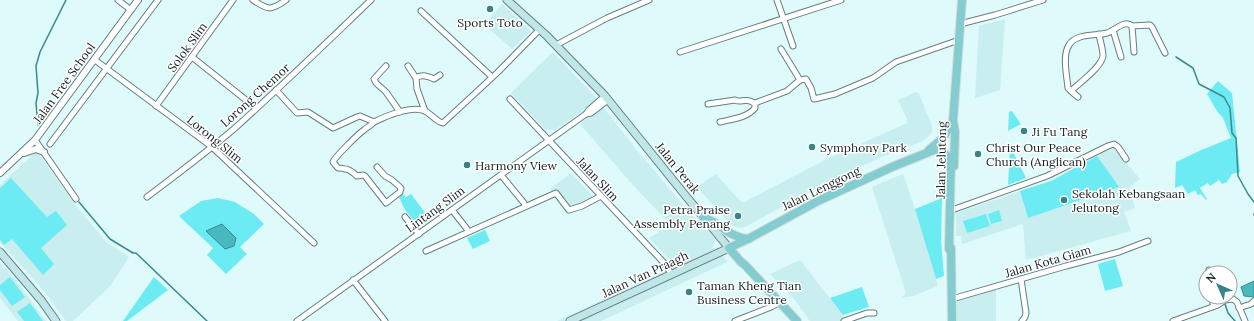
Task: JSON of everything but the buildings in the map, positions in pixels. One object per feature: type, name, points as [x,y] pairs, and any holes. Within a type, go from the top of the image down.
[{"type":"main road","name":"Jalan Perak","points":[[507,0],[540,29],[607,98],[703,217],[731,247],[741,262],[797,321]]},
{"type":"main road","name":"Jalan Jelutong","points":[[952,321],[952,210],[955,131],[953,121],[962,0]]},
{"type":"main road","name":"Jalan Lenggong","points":[[925,153],[941,140],[953,121]]},
{"type":"main road","name":"Jalan Lenggong","points":[[731,247],[818,201],[925,153],[940,150],[951,160],[948,249],[952,252]]},
{"type":"main road","points":[[703,217],[736,237],[748,239]]},
{"type":"main road","name":"Jalan Van Praagh","points":[[570,321],[731,247]]},
{"type":"main road","points":[[0,252],[41,300],[56,321]]},
{"type":"street","points":[[118,0],[131,10]]},
{"type":"street","name":"Jalan Free School","points":[[2,169],[21,154],[35,140],[138,0]]},
{"type":"street","points":[[50,144],[158,0]]},
{"type":"street","name":"Solok Slim","points":[[156,106],[233,0]]},
{"type":"street","points":[[253,0],[266,8],[272,9],[286,0]]},
{"type":"street","name":"Lorong Chemor","points":[[146,198],[212,147],[276,90],[371,0]]},
{"type":"street","points":[[556,45],[607,18],[649,0]]},
{"type":"street","points":[[777,0],[792,46]]},
{"type":"street","points":[[680,52],[841,0]]},
{"type":"street","points":[[960,24],[1043,0]]},
{"type":"street","points":[[421,11],[492,77]]},
{"type":"street","points":[[1078,97],[1068,88],[1066,58],[1068,46],[1074,40],[1108,33],[1126,23],[1132,26],[1150,26],[1152,27],[1165,53]]},
{"type":"street","points":[[1132,26],[1134,52]]},
{"type":"street","points":[[377,167],[385,176],[401,188],[400,192],[386,203],[365,176],[357,176],[346,168],[338,168],[333,162],[349,144],[374,122],[400,112],[413,110],[425,111],[443,123],[498,72],[540,29]]},
{"type":"street","points":[[1113,30],[1121,57]]},
{"type":"street","points":[[1071,91],[1100,63],[1103,54],[1099,34]]},
{"type":"street","points":[[708,104],[734,100],[738,102],[748,101],[755,103],[787,91],[800,80],[806,79],[811,88],[814,99],[835,94],[873,78],[896,62],[959,40]]},
{"type":"street","points":[[781,49],[800,80]]},
{"type":"street","points":[[192,57],[256,108]]},
{"type":"street","name":"Lorong Slim","points":[[95,60],[212,147],[314,243]]},
{"type":"street","points":[[386,66],[374,79],[376,83],[386,92],[400,112]]},
{"type":"street","points":[[408,66],[416,78],[417,89],[425,111]]},
{"type":"street","points":[[416,78],[418,76],[425,76],[434,79],[440,74]]},
{"type":"street","points":[[276,90],[297,113],[308,112],[333,128],[357,116],[374,122]]},
{"type":"street","name":"Lintang Slim","points":[[296,321],[586,114],[591,113],[607,98]]},
{"type":"street","name":"Jalan Slim","points":[[510,99],[666,265],[671,274]]},
{"type":"street","points":[[720,122],[751,112],[755,108],[755,103]]},
{"type":"street","points":[[35,140],[76,199]]},
{"type":"street","points":[[952,210],[1047,176],[1114,144],[1118,147],[1126,159]]},
{"type":"street","points":[[21,154],[36,149],[44,152]]},
{"type":"street","points":[[501,175],[524,203]]},
{"type":"street","points":[[426,251],[556,193],[569,210],[582,206],[601,196]]},
{"type":"street","points":[[452,210],[467,229]]},
{"type":"street","points":[[405,217],[418,234]]},
{"type":"street","name":"Jalan Kota Giam","points":[[952,299],[1119,252],[1148,241]]},
{"type":"street","points":[[1021,279],[1026,313],[1022,321]]},
{"type":"street","points":[[353,280],[385,321]]},
{"type":"street","points":[[1173,321],[1214,306],[1225,300],[1233,299],[1235,300],[1245,321]]},
{"type":"street","points":[[1239,308],[1251,304],[1254,301]]},
{"type":"street","points":[[735,321],[780,302]]},
{"type":"street","points":[[844,321],[867,313],[874,313]]},
{"type":"shaded area","points":[[502,4],[531,31],[512,49],[486,26],[486,22]]},
{"type":"shaded area","points":[[1005,19],[1000,90],[975,98],[979,26]]},
{"type":"shaded area","points":[[553,52],[598,100],[555,130],[545,129],[511,93]]},
{"type":"shaded area","points":[[1218,81],[1232,93],[1240,172],[1232,174],[1227,182],[1222,184],[1219,180],[1210,186],[1208,183],[1200,188],[1207,199],[1206,200],[1201,194],[1198,195],[1195,190],[1188,194],[1182,185],[1175,188],[1176,162],[1231,138],[1223,118],[1207,94]]},
{"type":"shaded area","points":[[916,92],[919,94],[932,126],[932,131],[928,137],[921,142],[838,176],[745,227],[740,228],[730,224],[697,187],[716,174],[739,200],[743,202],[746,201],[829,158],[907,123],[907,119],[898,100]]},
{"type":"shaded area","points":[[602,106],[640,154],[691,214],[715,239],[712,249],[717,247],[727,262],[601,321],[557,321],[687,261],[675,266],[649,238],[671,225],[633,185],[580,124]]},
{"type":"shaded area","points":[[1012,111],[1021,124],[1008,131],[1009,112]]},
{"type":"shaded area","points":[[1010,146],[1026,178],[1008,185]]},
{"type":"shaded area","name":"Sekolah Kebangsaan Jelutong","points":[[1113,147],[1140,179],[1129,188],[1135,208],[1124,212],[1131,231],[1026,260],[1023,224],[962,244],[961,236],[956,236],[956,213],[1051,181]]},
{"type":"shaded area","points":[[35,153],[38,153],[77,207],[106,242],[129,257],[110,286],[73,321],[66,321],[44,291],[0,242],[0,185]]},
{"type":"shaded area","points":[[1097,156],[1119,187],[1028,218],[1020,191],[1051,181]]},
{"type":"shaded area","points":[[571,173],[598,202],[568,212],[550,189]]},
{"type":"shaded area","points":[[903,174],[938,286],[913,296],[902,298],[906,293],[872,187]]},
{"type":"shaded area","points":[[11,178],[47,217],[56,211],[67,225],[41,248],[54,264],[43,275],[12,239],[4,245],[0,240],[0,188]]},
{"type":"shaded area","points":[[403,194],[406,197],[411,194],[426,214],[420,221],[413,220],[404,208],[399,197]]},
{"type":"shaded area","points":[[218,198],[235,202],[254,214],[264,224],[240,247],[247,254],[226,274],[207,255],[213,248],[179,216],[201,201]]},
{"type":"shaded area","points":[[942,198],[941,240],[944,276],[936,279],[915,209]]},
{"type":"shaded area","points":[[999,210],[1002,221],[991,224],[988,214]]},
{"type":"shaded area","points":[[986,214],[990,226],[967,233],[963,221]]},
{"type":"shaded area","points":[[222,224],[236,238],[234,246],[225,249],[206,231]]},
{"type":"shaded area","points":[[485,230],[490,241],[473,249],[467,238]]},
{"type":"shaded area","points":[[1115,259],[1123,286],[1105,291],[1098,264]]},
{"type":"shaded area","points":[[800,260],[843,315],[846,321],[810,321],[795,300],[770,274]]},
{"type":"shaded area","points":[[0,263],[15,279],[46,321],[18,321],[0,298]]},
{"type":"shaded area","points":[[10,277],[25,297],[12,306],[0,290],[0,285]]},
{"type":"shaded area","points":[[154,277],[168,290],[127,321],[123,321]]},
{"type":"shaded area","points":[[1254,281],[1254,297],[1244,296],[1241,287]]},
{"type":"shaded area","points":[[996,284],[996,321],[957,321],[957,295]]},
{"type":"shaded area","points":[[862,287],[869,307],[843,315],[830,298]]},
{"type":"shaded area","points":[[30,303],[43,321],[24,321],[17,312]]},
{"type":"waterway","points":[[38,125],[36,103],[38,93],[36,66],[40,52],[66,0]]},
{"type":"waterway","points":[[1176,57],[1193,68],[1199,84],[1224,97],[1230,108],[1232,133],[1236,138],[1238,176],[1254,202]]},
{"type":"waterway","points":[[79,202],[110,239],[133,253],[136,253],[207,321]]},
{"type":"waterway","points":[[1225,305],[1228,313],[1235,321]]},
{"type":"place","name":"Sports Toto","points":[[490,9]]},
{"type":"place","name":"Ji Fu Tang","points":[[1024,131]]},
{"type":"place","name":"Symphony Park","points":[[812,147]]},
{"type":"place","name":"Christ Our Peace Church (Anglican)","points":[[978,154]]},
{"type":"place","name":"Harmony View","points":[[467,165]]},
{"type":"place","name":"Sekolah Kebangsaan Jelutong","points":[[1064,200]]},
{"type":"place","name":"Petra Praise Assembly Penang","points":[[738,216]]},
{"type":"place","name":"Taman Kheng Tian Business Centre","points":[[689,292]]}]
